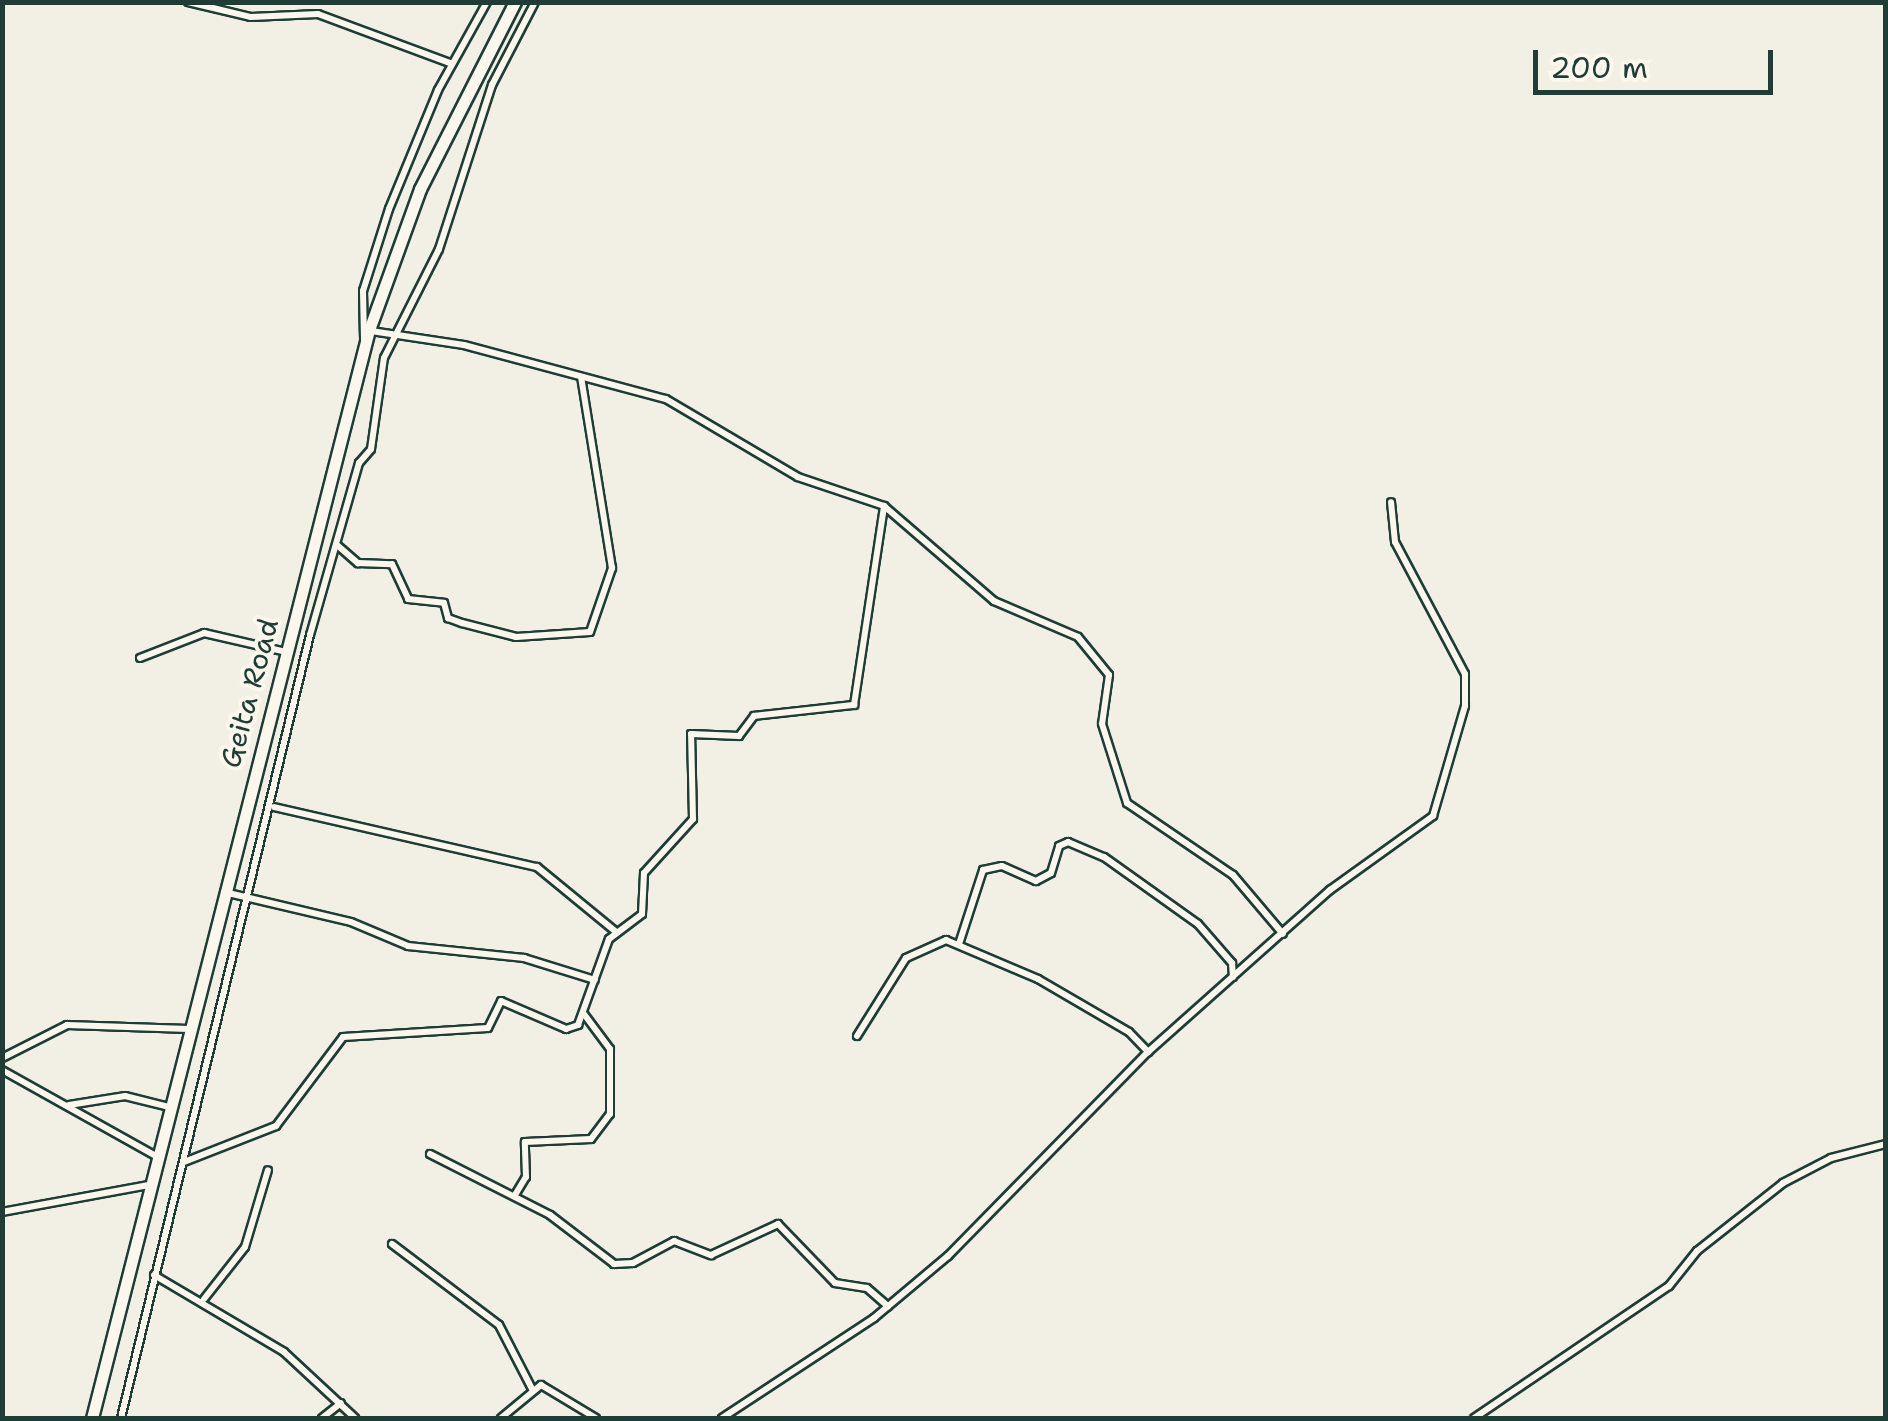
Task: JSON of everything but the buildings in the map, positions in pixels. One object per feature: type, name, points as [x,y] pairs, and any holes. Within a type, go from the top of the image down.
[{"type":"highway","name":"Geita Road","points":[[92,1418],[223,892],[370,330],[420,189],[515,2]]},
{"type":"street","points":[[188,2],[259,18],[318,14],[450,63]]},
{"type":"street","points":[[366,345],[368,267],[450,63],[487,2]]},
{"type":"street","points":[[121,1418],[336,544],[359,463],[371,450],[391,336],[439,249],[492,86],[535,2]]},
{"type":"street","points":[[370,330],[581,376],[666,399],[798,477],[884,506],[994,602],[1078,637],[1109,676],[1102,724],[1127,802],[1233,875],[1283,934]]},
{"type":"street","points":[[336,544],[358,563],[392,564],[408,598],[444,603],[450,619],[509,636],[586,634],[612,568],[581,376]]},
{"type":"street","points":[[722,1418],[888,1306],[1148,1052],[1283,934],[1433,816],[1465,706],[1462,664],[1395,542],[1391,502]]},
{"type":"street","points":[[183,1162],[276,1126],[342,1037],[488,1028],[501,1002],[566,1028],[584,1014],[594,980],[616,932],[639,920],[644,873],[693,819],[691,734],[739,736],[754,716],[854,704],[884,506]]},
{"type":"street","points":[[140,658],[210,632],[286,652]]},
{"type":"street","points":[[274,807],[538,867],[616,932]]},
{"type":"street","points":[[958,944],[983,870],[1002,866],[1036,881],[1051,873],[1059,846],[1068,842],[1104,858],[1198,924],[1232,963],[1233,978]]},
{"type":"street","points":[[223,892],[350,922],[408,946],[510,955],[594,980]]},
{"type":"street","points":[[857,1036],[914,951],[932,952],[946,940],[1098,1012],[1148,1052]]},
{"type":"street","points":[[515,1195],[526,1177],[525,1142],[591,1139],[610,1114],[610,1049],[584,1014]]},
{"type":"street","points":[[2,1058],[67,1025],[188,1029]]},
{"type":"street","points":[[2,1070],[156,1156]]},
{"type":"street","points":[[68,1105],[124,1096],[169,1107]]},
{"type":"street","points":[[1474,1418],[1668,1286],[1697,1252],[1783,1183],[1886,1144]]},
{"type":"street","points":[[430,1154],[515,1195],[622,1265],[678,1241],[711,1255],[778,1224],[835,1283],[867,1288],[888,1306]]},
{"type":"street","points":[[204,1299],[245,1247],[268,1170]]},
{"type":"street","points":[[2,1212],[149,1185]]},
{"type":"street","points":[[392,1244],[499,1325],[532,1389]]},
{"type":"street","points":[[154,1274],[204,1299],[355,1418]]},
{"type":"street","points":[[502,1418],[532,1389],[551,1386],[596,1418]]},
{"type":"street","points":[[322,1418],[342,1404]]}]
